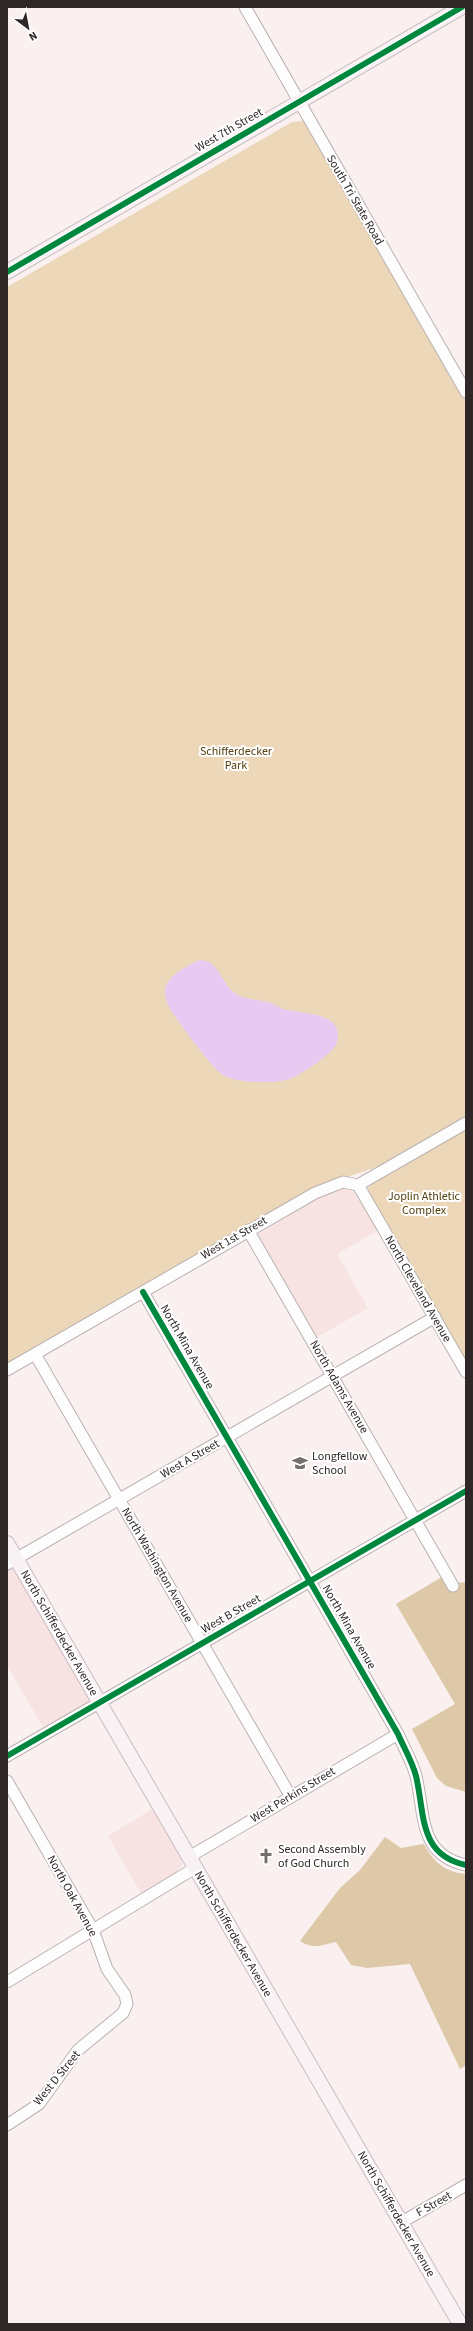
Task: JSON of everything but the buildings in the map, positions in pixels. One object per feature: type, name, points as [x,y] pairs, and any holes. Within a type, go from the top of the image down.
[{"type":"main road","name":"West 7th Street","points":[[7,272],[462,7]]},
{"type":"main road","name":"North Schifferdecker Avenue","points":[[7,1543],[12,1561],[99,1703],[460,2324]]},
{"type":"street","name":"South Tri State Road","points":[[245,7],[466,392]]},
{"type":"street","points":[[358,1185],[466,1123]]},
{"type":"street","name":"West 1st Street","points":[[7,1370],[248,1230],[328,1187],[343,1182],[358,1185]]},
{"type":"street","name":"North Cleveland Avenue","points":[[358,1185],[466,1372]]},
{"type":"street","name":"North Adams Avenue","points":[[248,1230],[453,1586]]},
{"type":"street","name":"North Mina Avenue","points":[[143,1292],[398,1734],[416,1774],[421,1815],[431,1842],[448,1857],[466,1865]]},
{"type":"street","name":"West A Street","points":[[12,1561],[435,1317]]},
{"type":"street","name":"North Washington Avenue","points":[[35,1354],[291,1797]]},
{"type":"street","name":"West B Street","points":[[7,1756],[466,1491]]},
{"type":"street","name":"West Perkins Street","points":[[7,1982],[93,1930],[192,1862],[291,1797],[398,1734]]},
{"type":"street","name":"North Oak Avenue","points":[[7,1781],[93,1930],[107,1969],[125,1995],[127,2004],[124,2013]]},
{"type":"street","name":"West D Street","points":[[7,2126],[39,2104],[78,2050],[124,2013]]},
{"type":"street","name":"F Street","points":[[402,2222],[466,2185]]},
{"type":"shaded area","points":[[200,960],[207,961],[217,969],[232,991],[238,995],[245,998],[267,1002],[280,1008],[321,1016],[329,1020],[335,1025],[338,1032],[335,1047],[324,1057],[301,1073],[284,1081],[257,1082],[238,1080],[224,1076],[212,1065],[186,1032],[168,1005],[166,998],[166,986],[173,976],[184,968]]},
{"type":"shaded area","points":[[346,1187],[358,1195],[379,1230],[337,1254],[368,1308],[316,1338],[256,1234],[257,1231],[324,1194]]},
{"type":"shaded area","points":[[12,1567],[91,1700],[89,1703],[44,1729],[7,1665],[7,1569]]},
{"type":"shaded area","points":[[442,1577],[457,1583],[466,1582],[466,1792],[446,1786],[437,1778],[412,1729],[455,1704],[396,1604]]},
{"type":"shaded area","points":[[154,1808],[182,1857],[182,1865],[173,1876],[142,1895],[108,1836]]},
{"type":"shaded area","points":[[385,1837],[401,1848],[424,1844],[440,1865],[452,1871],[466,1874],[466,2065],[460,2069],[410,1964],[367,1968],[351,1965],[336,1942],[313,1946],[300,1941],[340,1888],[360,1870]]},
{"type":"green space","name":"Schifferdecker Park","points":[[303,121],[307,123],[466,397],[466,1119],[386,1164],[314,1188],[7,1364],[7,287],[292,122]]},
{"type":"green space","name":"Joplin Athletic Complex","points":[[466,1130],[466,1363],[369,1194],[368,1188],[372,1183]]},
{"type":"cycle path","points":[[7,272],[462,7]]},
{"type":"cycle path","points":[[143,1292],[398,1734],[416,1776],[423,1818],[426,1831],[431,1842],[439,1852],[450,1860],[466,1865]]},
{"type":"cycle path","points":[[7,1756],[466,1491]]},
{"type":"place","name":"Longfellow School","points":[[300,1463]]},
{"type":"place","name":"Second Assembly of God Church","points":[[266,1856]]}]
